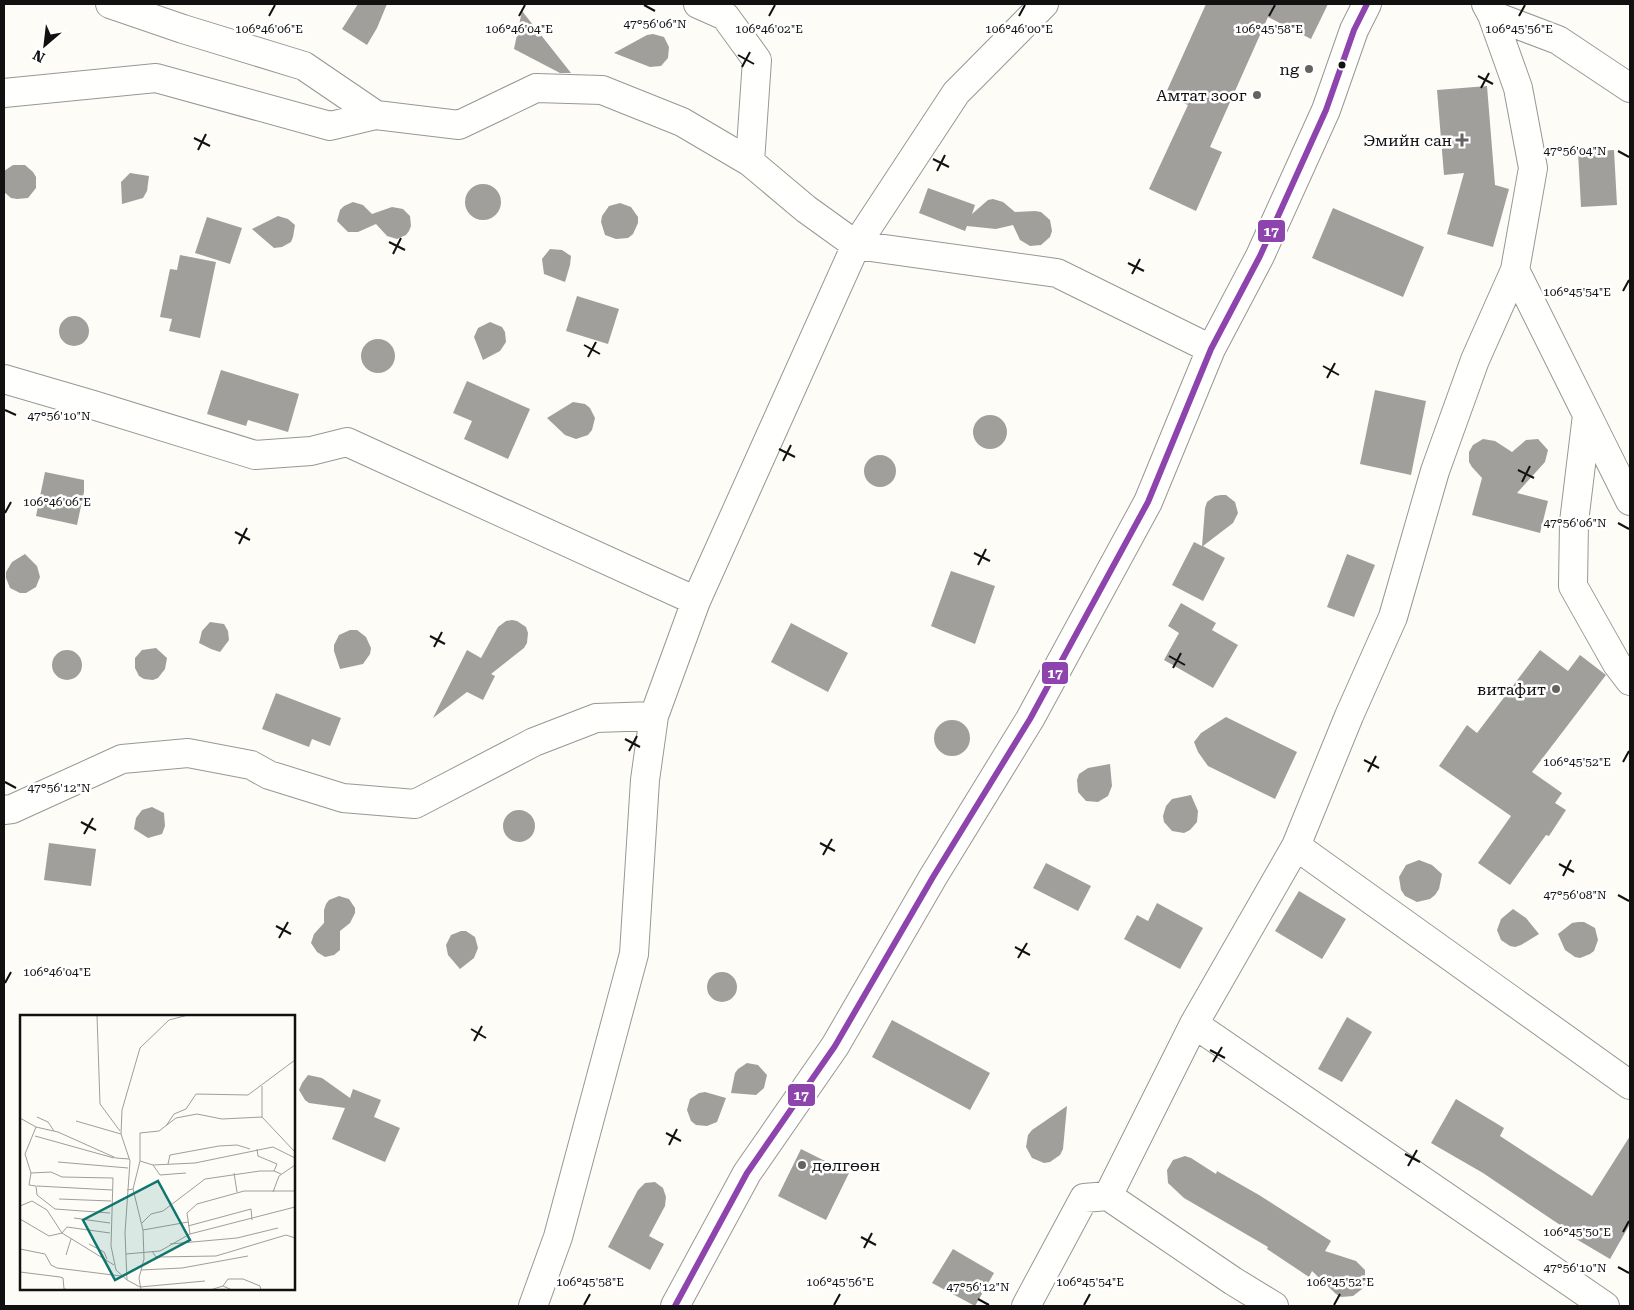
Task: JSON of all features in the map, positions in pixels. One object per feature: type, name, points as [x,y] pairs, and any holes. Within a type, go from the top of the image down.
[{"type":"street","points":[[110,4],[304,66],[376,115]]},
{"type":"street","points":[[698,4],[725,16],[757,60],[750,162]]},
{"type":"street","points":[[533,1306],[558,1237],[634,954],[645,780],[654,716],[696,601],[856,244],[956,93],[1044,4]]},
{"type":"street","points":[[676,1306],[747,1173],[835,1046],[932,877],[1030,719],[1148,502],[1211,349],[1260,256],[1326,110],[1354,30],[1368,4]]},
{"type":"street","points":[[1489,10],[1558,40],[1630,88]]},
{"type":"street","points":[[1108,1196],[1194,1024],[1296,846],[1349,716],[1393,617],[1435,471],[1475,360],[1515,270],[1533,168],[1518,88],[1489,10]]},
{"type":"street","points":[[4,93],[156,78],[330,126],[376,115],[459,125],[536,88],[602,90],[682,122],[750,162],[806,209],[856,244],[1056,273],[1211,349]]},
{"type":"street","points":[[1515,270],[1630,501]]},
{"type":"street","points":[[4,379],[255,455],[312,450],[347,442],[696,601]]},
{"type":"street","points":[[1587,415],[1574,522],[1573,586],[1617,664],[1630,681]]},
{"type":"street","points":[[4,810],[12,809],[122,759],[188,754],[251,765],[269,775],[343,798],[415,804],[534,742],[596,718],[654,716]]},
{"type":"street","points":[[1296,846],[1630,1085]]},
{"type":"street","points":[[1194,1024],[1605,1306]]},
{"type":"street","points":[[1026,1306],[1084,1198],[1108,1196],[1233,1281],[1274,1306]]},
{"type":"building","points":[[358,4],[387,4],[377,28],[367,45],[342,29]]},
{"type":"building","points":[[1206,4],[1328,4],[1311,39],[1268,17],[1210,147],[1222,152],[1196,211],[1149,189],[1188,105],[1165,95]]},
{"type":"building","points":[[522,11],[571,73],[560,73],[514,49]]},
{"type":"building","points":[[653,34],[664,37],[669,47],[668,58],[661,66],[650,67],[614,53],[647,35]]},
{"type":"building","points":[[1487,86],[1495,185],[1509,189],[1493,247],[1447,234],[1464,173],[1444,175],[1437,90]]},
{"type":"building","points":[[1614,150],[1617,205],[1581,207],[1578,152]]},
{"type":"building","points":[[13,165],[25,165],[36,177],[36,188],[28,198],[11,198],[4,192],[4,171]]},
{"type":"building","points":[[130,173],[149,176],[147,191],[143,198],[122,204],[121,182]]},
{"type":"building","points":[[483,184],[495,190],[501,202],[495,214],[483,220],[471,214],[465,202],[471,190]]},
{"type":"building","points":[[928,188],[975,205],[972,214],[988,200],[993,199],[1003,202],[1015,212],[1041,212],[1050,220],[1052,231],[1050,237],[1041,245],[1030,246],[1020,240],[1013,225],[996,229],[967,226],[965,231],[919,213]]},
{"type":"building","points":[[353,202],[363,205],[372,214],[392,207],[403,209],[410,216],[411,226],[409,231],[406,235],[397,239],[387,236],[376,224],[358,232],[348,232],[337,221],[340,210]]},
{"type":"building","points":[[620,203],[631,207],[638,217],[638,223],[633,234],[628,238],[616,239],[605,235],[601,222],[602,216],[609,206]]},
{"type":"building","points":[[1333,208],[1424,247],[1403,297],[1312,258]]},
{"type":"building","points":[[278,216],[288,219],[295,225],[291,242],[282,247],[274,248],[252,229]]},
{"type":"building","points":[[207,217],[242,228],[230,264],[195,253]]},
{"type":"building","points":[[550,249],[562,250],[571,256],[565,282],[544,274],[542,259]]},
{"type":"building","points":[[180,255],[216,262],[200,338],[169,331],[172,319],[160,317],[170,269],[177,270]]},
{"type":"building","points":[[577,296],[619,309],[608,344],[566,331]]},
{"type":"building","points":[[74,316],[85,320],[89,331],[85,342],[74,346],[63,342],[59,331],[63,320]]},
{"type":"building","points":[[490,322],[502,327],[505,332],[506,342],[500,351],[483,360],[474,337],[478,328]]},
{"type":"building","points":[[378,339],[385,340],[390,344],[394,349],[394,363],[390,368],[385,372],[378,373],[371,372],[366,368],[362,363],[361,356],[362,349],[366,344],[371,340]]},
{"type":"building","points":[[221,370],[299,394],[288,432],[248,420],[246,426],[207,414]]},
{"type":"building","points":[[467,381],[530,409],[508,459],[464,439],[472,421],[453,413]]},
{"type":"building","points":[[1375,390],[1426,401],[1411,475],[1360,464]]},
{"type":"building","points":[[573,402],[585,404],[590,408],[595,418],[592,430],[588,435],[576,439],[565,435],[547,418]]},
{"type":"building","points":[[990,415],[1002,420],[1007,432],[1002,444],[990,449],[978,444],[973,432],[978,420]]},
{"type":"building","points":[[1483,439],[1495,441],[1512,452],[1526,440],[1538,439],[1548,450],[1545,462],[1517,493],[1548,501],[1540,533],[1472,515],[1482,478],[1469,462],[1469,452],[1473,445]]},
{"type":"building","points":[[880,455],[892,459],[896,471],[892,483],[880,487],[868,483],[864,471],[868,459]]},
{"type":"building","points":[[45,472],[84,480],[84,492],[77,525],[36,516]]},
{"type":"building","points":[[1226,495],[1235,502],[1238,513],[1233,523],[1203,546],[1225,558],[1203,601],[1172,585],[1194,542],[1202,546],[1207,502],[1215,496]]},
{"type":"building","points":[[25,554],[37,566],[40,577],[36,587],[26,593],[20,593],[10,588],[6,572],[12,562]]},
{"type":"building","points":[[1347,554],[1375,565],[1354,617],[1327,607]]},
{"type":"building","points":[[951,571],[995,586],[975,644],[931,626]]},
{"type":"building","points":[[1181,603],[1216,623],[1212,630],[1238,645],[1213,688],[1164,660],[1179,633],[1168,626]]},
{"type":"building","points":[[512,620],[526,627],[528,633],[527,643],[524,648],[491,674],[495,676],[483,700],[467,692],[433,718],[467,650],[481,658],[498,627],[506,621]]},
{"type":"building","points":[[210,622],[224,624],[228,631],[229,640],[220,652],[199,643],[202,631]]},
{"type":"building","points":[[791,623],[848,653],[828,692],[771,662]]},
{"type":"building","points":[[350,630],[357,630],[366,637],[371,648],[370,654],[363,664],[340,669],[334,645],[339,635]]},
{"type":"building","points":[[156,648],[167,658],[165,669],[158,678],[153,680],[144,679],[139,676],[135,668],[135,658],[142,650]]},
{"type":"building","points":[[67,650],[73,651],[81,659],[81,671],[73,679],[67,680],[61,679],[53,671],[52,665],[53,659],[61,651]]},
{"type":"building","points":[[1540,650],[1568,671],[1580,655],[1606,675],[1532,772],[1562,793],[1555,803],[1566,810],[1549,836],[1546,835],[1510,885],[1478,863],[1511,816],[1439,766],[1467,725],[1477,733]]},
{"type":"building","points":[[276,693],[341,718],[330,746],[312,739],[309,747],[262,729]]},
{"type":"building","points":[[1226,717],[1297,752],[1275,799],[1208,766],[1198,752],[1194,742],[1201,733]]},
{"type":"building","points":[[952,720],[964,726],[970,738],[964,750],[952,756],[940,750],[934,738],[940,726]]},
{"type":"building","points":[[1110,764],[1112,786],[1108,796],[1098,802],[1086,801],[1078,792],[1077,780],[1079,774],[1088,768]]},
{"type":"building","points":[[1191,795],[1198,811],[1197,822],[1190,830],[1184,833],[1172,831],[1164,822],[1163,816],[1166,806],[1172,799]]},
{"type":"building","points":[[152,807],[164,813],[165,826],[162,834],[148,838],[134,829],[136,818],[142,810]]},
{"type":"building","points":[[519,810],[525,811],[530,815],[534,820],[534,832],[530,837],[525,841],[519,842],[513,841],[508,837],[504,832],[503,826],[504,820],[508,815],[513,811]]},
{"type":"building","points":[[49,843],[96,849],[91,886],[44,880]]},
{"type":"building","points":[[1419,860],[1432,865],[1442,874],[1439,889],[1435,895],[1430,899],[1417,902],[1405,896],[1401,890],[1399,877],[1406,865]]},
{"type":"building","points":[[1046,863],[1091,886],[1078,911],[1033,888]]},
{"type":"building","points":[[1299,891],[1346,919],[1322,959],[1275,931]]},
{"type":"building","points":[[339,896],[349,899],[355,908],[355,913],[350,923],[340,931],[340,950],[334,955],[325,957],[317,952],[311,943],[314,934],[324,923],[326,904],[329,900]]},
{"type":"building","points":[[1157,903],[1203,928],[1180,969],[1124,939],[1137,915],[1148,921]]},
{"type":"building","points":[[1513,909],[1526,918],[1539,934],[1515,947],[1501,940],[1497,930],[1501,919]]},
{"type":"building","points":[[1584,922],[1595,928],[1598,940],[1594,951],[1580,958],[1565,950],[1558,934],[1572,923]]},
{"type":"building","points":[[466,931],[475,937],[478,948],[474,958],[460,969],[448,955],[446,945],[451,935]]},
{"type":"building","points":[[722,972],[733,976],[737,987],[733,998],[722,1002],[711,998],[707,987],[711,976]]},
{"type":"building","points":[[1347,1017],[1372,1032],[1342,1082],[1318,1069]]},
{"type":"building","points":[[892,1020],[990,1073],[970,1110],[872,1057]]},
{"type":"building","points":[[747,1063],[758,1065],[767,1075],[764,1088],[756,1095],[731,1093],[735,1073]]},
{"type":"building","points":[[308,1075],[322,1078],[350,1098],[353,1089],[381,1100],[374,1117],[400,1128],[385,1162],[332,1139],[345,1108],[309,1103],[305,1100],[299,1090]]},
{"type":"building","points":[[705,1092],[726,1098],[717,1122],[707,1126],[696,1125],[691,1121],[687,1110],[690,1099],[699,1093]]},
{"type":"building","points":[[1456,1099],[1504,1128],[1500,1136],[1592,1196],[1630,1136],[1630,1224],[1610,1259],[1571,1236],[1572,1233],[1483,1173],[1431,1143]]},
{"type":"building","points":[[1067,1106],[1063,1149],[1060,1155],[1050,1162],[1044,1163],[1032,1158],[1026,1147],[1028,1135],[1032,1130]]},
{"type":"building","points":[[801,1149],[849,1173],[826,1220],[778,1196]]},
{"type":"building","points":[[1185,1156],[1216,1174],[1217,1171],[1259,1195],[1331,1241],[1325,1251],[1356,1261],[1365,1270],[1365,1284],[1362,1289],[1353,1296],[1341,1297],[1312,1271],[1309,1277],[1267,1249],[1268,1247],[1184,1198],[1168,1183],[1167,1170],[1173,1160]]},
{"type":"building","points":[[655,1182],[663,1188],[666,1197],[665,1206],[649,1236],[664,1244],[650,1270],[608,1247],[638,1190],[645,1183]]},
{"type":"building","points":[[953,1249],[994,1273],[975,1306],[932,1283]]},
{"type":"transit line","name":"17","points":[[675,1306],[747,1173],[835,1046],[933,877],[1030,719],[1148,502],[1211,349],[1260,256],[1326,110],[1354,30],[1367,4]]},
{"type":"place","name":"ng","points":[[1309,69]]},
{"type":"place","name":"Амтат зоог","points":[[1257,95]]},
{"type":"place","name":"Эмийн сан","points":[[1462,140]]},
{"type":"place","name":"витафит","points":[[1556,689]]},
{"type":"place","name":"дөлгөөн","points":[[802,1165]]}]
